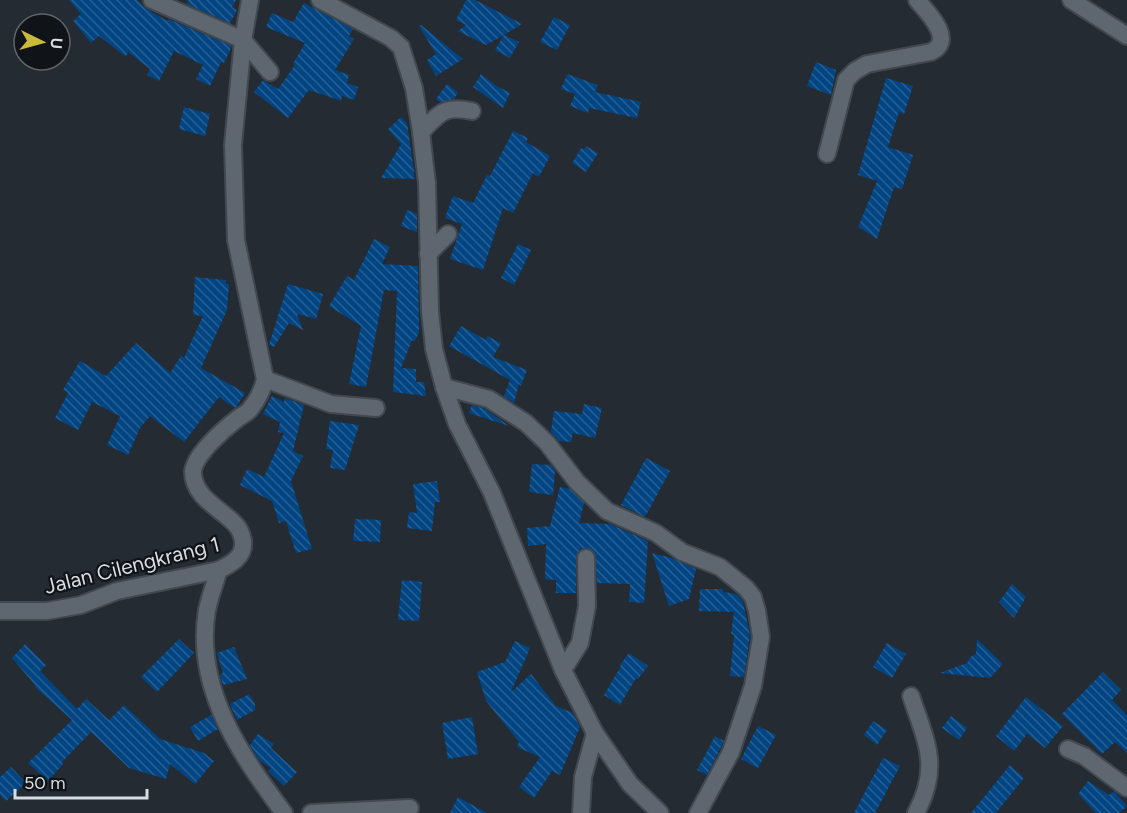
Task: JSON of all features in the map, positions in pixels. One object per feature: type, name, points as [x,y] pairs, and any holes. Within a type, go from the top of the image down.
[{"type":"street","points":[[152,0],[243,40],[270,72]]},
{"type":"street","points":[[250,0],[243,40],[232,145],[236,240],[266,379],[331,404],[376,408]]},
{"type":"street","points":[[320,0],[390,38],[401,47],[414,88],[421,132],[427,183],[430,311],[434,349],[444,387],[457,424],[492,493],[563,670],[595,733],[630,784],[660,813]]},
{"type":"street","points":[[826,154],[846,80],[855,71],[867,64],[931,52],[938,46],[941,34],[939,27],[917,0]]},
{"type":"street","points":[[1071,0],[1127,36]]},
{"type":"street","points":[[421,132],[443,111],[455,107],[472,111]]},
{"type":"street","points":[[428,254],[448,234]]},
{"type":"street","name":"Jalan Cilengkrang 1","points":[[0,611],[47,611],[81,605],[117,591],[219,570],[234,563],[242,554],[242,535],[237,526],[206,500],[197,485],[193,471],[197,459],[213,440],[250,410],[264,388],[266,379]]},
{"type":"street","points":[[444,387],[489,399],[526,423],[547,443],[577,482],[607,511],[656,533],[682,552],[720,567],[746,588],[753,597],[758,611],[761,637],[753,686],[731,752],[698,813]]},
{"type":"street","points":[[563,670],[580,643],[586,606],[586,558]]},
{"type":"street","points":[[219,570],[207,610],[205,653],[210,680],[223,718],[250,768],[284,813]]},
{"type":"street","points":[[911,696],[930,753],[930,776],[923,800],[916,813]]},
{"type":"street","points":[[582,813],[583,777],[595,733]]},
{"type":"street","points":[[1068,749],[1084,756],[1127,788]]},
{"type":"street","points":[[311,813],[410,808]]},
{"type":"building","points":[[69,0],[137,0],[167,21],[168,19],[232,46],[224,63],[221,62],[210,86],[196,79],[203,65],[174,51],[159,81],[147,75],[150,69],[128,52],[126,57],[99,36],[91,43],[73,21],[81,14]]},
{"type":"building","points":[[188,0],[236,0],[232,7],[237,10],[230,23],[187,4]]},
{"type":"building","points":[[466,0],[475,0],[522,24],[486,45],[458,31],[466,25],[456,20]]},
{"type":"building","points":[[304,3],[353,29],[349,36],[354,39],[335,70],[349,75],[347,83],[358,87],[354,100],[342,96],[341,101],[309,90],[288,118],[254,92],[263,80],[278,89],[295,65],[293,64],[305,43],[266,27],[272,13],[293,22]]},
{"type":"building","points":[[554,17],[570,25],[557,50],[540,42]]},
{"type":"building","points":[[421,25],[463,59],[436,76],[427,60],[436,54],[419,26]]},
{"type":"building","points":[[504,35],[519,42],[510,58],[495,50]]},
{"type":"building","points":[[816,62],[836,70],[831,95],[807,86]]},
{"type":"building","points":[[481,74],[510,93],[503,108],[473,87]]},
{"type":"building","points":[[567,74],[598,85],[595,92],[641,102],[637,118],[589,108],[588,113],[570,106],[575,94],[561,89]]},
{"type":"building","points":[[886,78],[913,86],[904,114],[899,112],[888,147],[913,155],[902,189],[894,187],[877,239],[858,227],[877,181],[858,175]]},
{"type":"building","points":[[447,84],[458,92],[454,99],[440,102],[436,99]]},
{"type":"building","points":[[184,107],[210,114],[205,136],[179,129]]},
{"type":"building","points":[[401,117],[407,123],[415,179],[381,178],[401,144],[388,129]]},
{"type":"building","points":[[513,131],[528,138],[526,142],[550,156],[539,177],[533,173],[513,213],[503,208],[483,270],[450,259],[462,224],[445,218],[453,196],[473,203]]},
{"type":"building","points":[[586,146],[598,153],[586,172],[572,163],[581,148],[584,150]]},
{"type":"building","points":[[407,210],[417,214],[417,232],[401,226]]},
{"type":"building","points":[[374,239],[390,247],[382,264],[418,266],[419,332],[415,341],[412,340],[401,368],[416,369],[416,382],[424,382],[426,396],[393,392],[397,291],[384,290],[366,387],[349,384],[361,326],[329,306],[347,276],[354,280]]},
{"type":"building","points":[[518,244],[531,250],[514,285],[501,278]]},
{"type":"building","points":[[195,277],[226,280],[226,284],[229,284],[227,310],[201,368],[245,393],[237,406],[235,408],[219,397],[184,442],[150,416],[140,428],[128,455],[107,445],[120,416],[92,402],[78,430],[55,418],[68,393],[63,390],[80,361],[106,376],[136,343],[170,373],[181,356],[184,358],[203,316],[193,315]]},
{"type":"building","points":[[288,284],[323,294],[316,319],[297,314],[303,330],[289,323],[274,347],[269,345]]},
{"type":"building","points":[[461,326],[486,340],[487,336],[501,343],[493,357],[527,370],[521,386],[519,384],[514,403],[504,396],[510,380],[449,346]]},
{"type":"building","points":[[272,396],[284,402],[285,398],[304,405],[293,451],[303,456],[291,481],[312,549],[296,553],[286,521],[279,523],[272,501],[240,485],[247,469],[264,477],[284,433],[278,432],[280,422],[263,414]]},
{"type":"building","points":[[584,404],[602,408],[595,438],[573,433],[571,442],[559,441],[551,432],[554,411],[582,414]]},
{"type":"building","points":[[472,405],[485,409],[509,426],[469,413]]},
{"type":"building","points":[[330,421],[359,425],[345,470],[330,468],[333,450],[326,449]]},
{"type":"building","points":[[646,458],[670,471],[645,517],[621,505]]},
{"type":"building","points":[[532,464],[551,465],[555,471],[553,495],[529,492]]},
{"type":"building","points":[[437,481],[440,502],[435,502],[432,531],[407,528],[409,512],[417,513],[413,484]]},
{"type":"building","points":[[560,487],[570,489],[584,503],[579,523],[610,524],[648,541],[644,603],[629,602],[630,584],[597,583],[595,553],[586,548],[580,549],[576,558],[576,593],[556,593],[556,580],[545,579],[546,544],[528,546],[527,528],[550,526]]},
{"type":"building","points":[[355,519],[381,520],[380,542],[353,541]]},
{"type":"building","points":[[652,553],[672,558],[696,569],[689,599],[669,606]]},
{"type":"building","points":[[402,580],[422,582],[419,621],[398,620]]},
{"type":"building","points":[[1012,584],[1026,597],[1014,618],[999,602]]},
{"type":"building","points":[[700,589],[723,589],[723,592],[737,594],[743,602],[750,635],[744,677],[730,676],[734,612],[699,611]]},
{"type":"building","points":[[179,639],[194,653],[157,692],[141,677]]},
{"type":"building","points":[[977,639],[1003,664],[990,678],[940,673],[967,663],[970,657],[976,654]]},
{"type":"building","points":[[515,641],[530,648],[511,692],[531,674],[556,706],[573,713],[580,727],[560,775],[552,771],[534,798],[519,787],[540,757],[517,747],[519,742],[486,701],[477,672],[505,662]]},
{"type":"building","points":[[887,643],[906,654],[892,678],[873,667]]},
{"type":"building","points":[[25,644],[46,665],[40,671],[77,709],[86,699],[109,720],[124,705],[160,739],[204,753],[214,761],[195,784],[170,764],[166,779],[129,768],[91,732],[62,762],[63,764],[48,781],[28,763],[72,720],[35,687],[12,658]]},
{"type":"building","points":[[234,647],[247,679],[223,685],[220,675],[223,673],[217,653]]},
{"type":"building","points":[[629,653],[648,666],[638,679],[636,678],[620,705],[604,695]]},
{"type":"building","points":[[1103,672],[1121,690],[1112,700],[1127,715],[1127,753],[1115,742],[1102,754],[1062,714]]},
{"type":"building","points":[[249,694],[255,704],[255,710],[237,720],[230,704]]},
{"type":"building","points":[[1026,697],[1063,726],[1045,748],[1027,734],[1014,751],[996,736]]},
{"type":"building","points":[[211,715],[218,729],[198,741],[190,727]]},
{"type":"building","points":[[951,716],[967,728],[959,740],[942,728]]},
{"type":"building","points":[[472,717],[478,754],[448,759],[442,723]]},
{"type":"building","points":[[873,721],[887,730],[877,745],[864,735]]},
{"type":"building","points":[[758,726],[776,735],[758,768],[741,759]]},
{"type":"building","points":[[258,734],[274,744],[271,748],[297,772],[284,786],[268,771],[271,768],[260,761],[250,745]]},
{"type":"building","points":[[715,736],[724,741],[707,775],[697,770]]},
{"type":"building","points":[[883,758],[900,766],[875,813],[854,813]]},
{"type":"building","points":[[1010,765],[1024,778],[996,813],[971,813]]},
{"type":"building","points":[[11,767],[26,783],[6,801],[0,795],[0,777]]},
{"type":"building","points":[[1088,781],[1109,795],[1114,791],[1127,806],[1119,813],[1096,813],[1078,794]]},
{"type":"building","points":[[458,797],[487,813],[450,813]]}]
